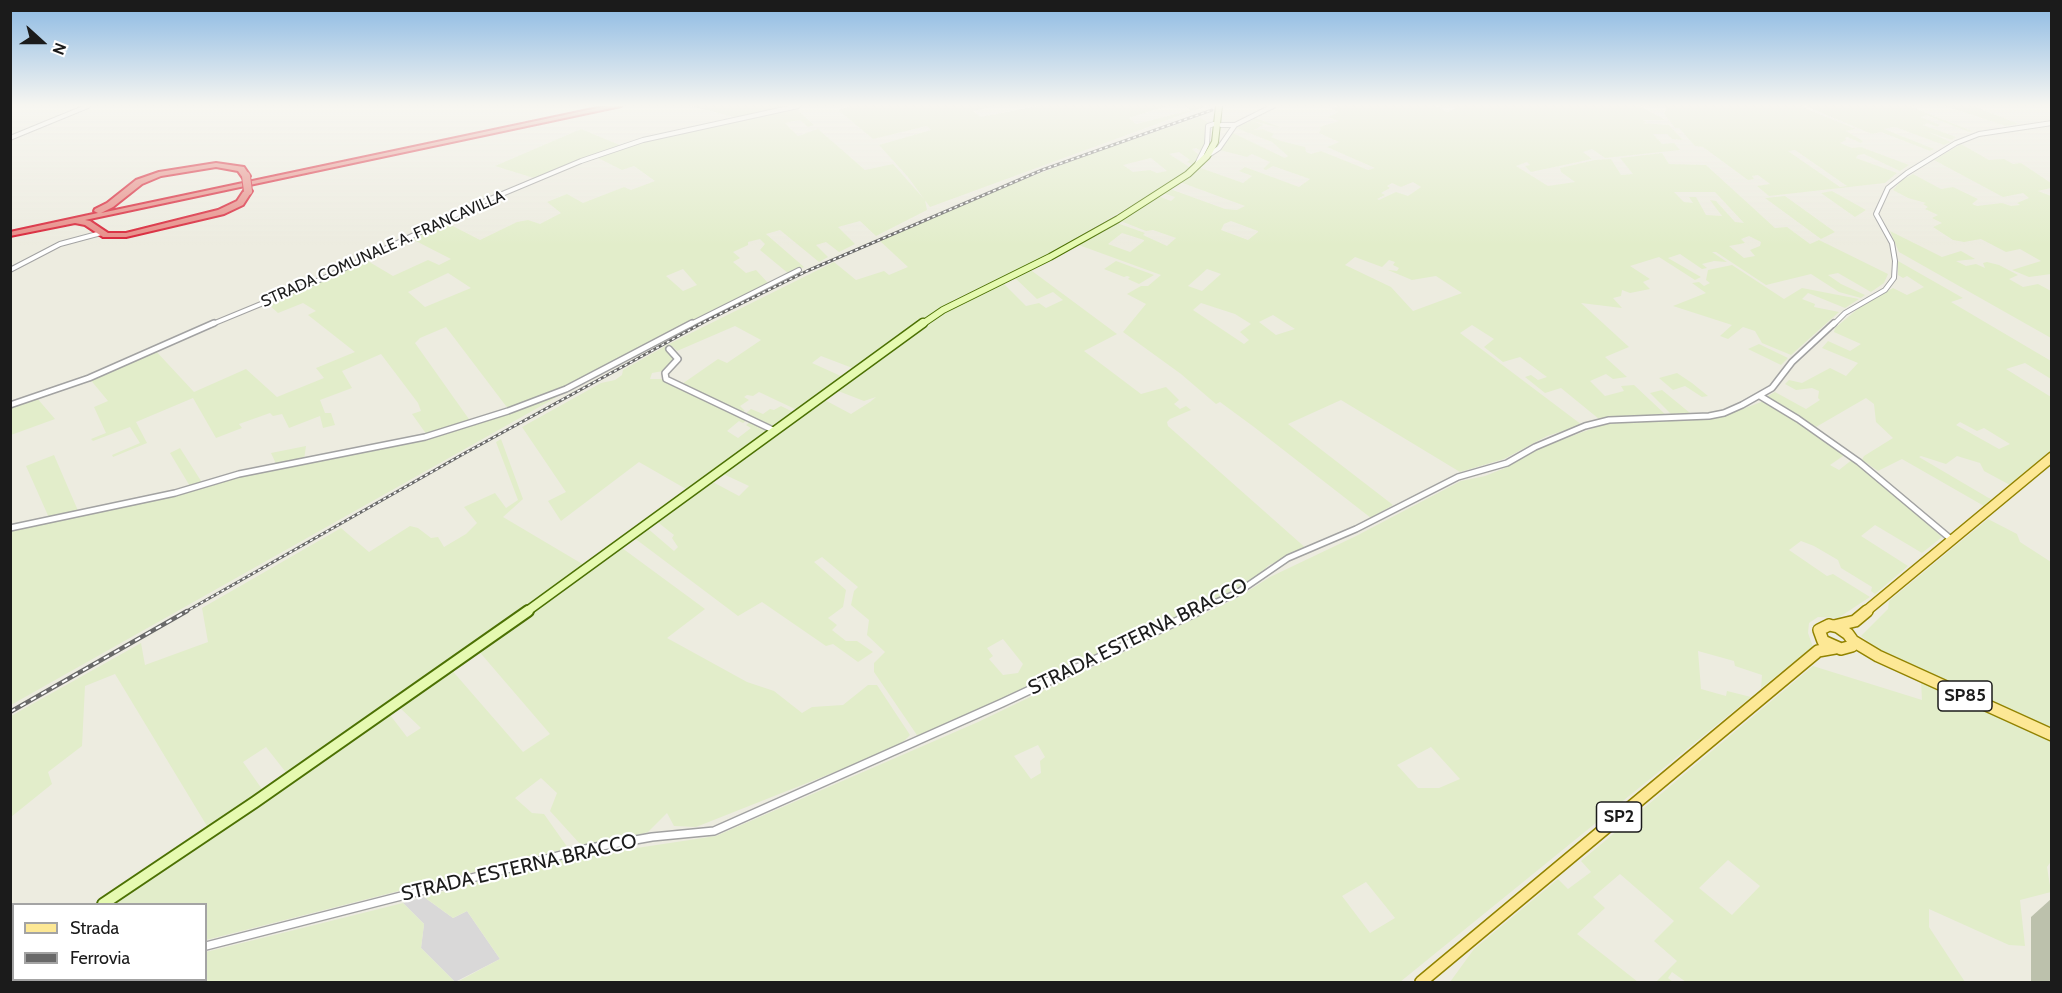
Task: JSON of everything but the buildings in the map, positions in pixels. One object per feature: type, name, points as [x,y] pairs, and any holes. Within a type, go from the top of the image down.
[{"type":"highway","points":[[100,232],[106,221],[126,212],[199,193],[389,152]]},
{"type":"highway","points":[[12,232],[395,152]]},
{"type":"highway","points":[[205,166],[234,166],[241,169],[246,176],[248,190],[240,203],[211,216],[126,235],[100,232],[87,223],[78,222],[12,232],[98,211],[110,206],[149,177],[205,166]]},
{"type":"highway","points":[[128,191],[129,198],[140,202],[199,193]]},
{"type":"main road","points":[[1818,651],[1821,628],[1855,621],[2052,457]]},
{"type":"main road","points":[[1846,643],[1855,621]]},
{"type":"main road","points":[[1834,626],[1846,643]]},
{"type":"main road","points":[[1821,638],[1846,643]]},
{"type":"main road","name":"SP2","points":[[1420,982],[1818,651],[1846,643]]},
{"type":"main road","name":"SP85","points":[[1846,643],[2052,735]]},
{"type":"street","name":"STRADA COMUNALE A. FRANCAVILLA","points":[[10,405],[89,378],[172,340],[324,278],[483,202],[607,152]]},
{"type":"street","points":[[1195,168],[1202,152]]},
{"type":"street","points":[[104,903],[255,802],[552,594],[923,322],[1118,219],[1195,168],[1211,152]]},
{"type":"street","name":"STRADA ESTERNA BRACCO","points":[[207,946],[585,849],[652,837],[714,831],[992,708],[1227,598],[1288,558],[1356,529],[1458,477],[1507,463],[1535,447],[1585,426],[1609,420],[1709,416],[1724,413],[1772,388],[1792,362],[1818,336],[1845,313],[1885,290],[1894,278],[1895,261],[1892,243],[1876,214],[1888,188],[1941,152]]},
{"type":"street","points":[[10,270],[60,244],[100,232]]},
{"type":"street","points":[[10,528],[175,493],[239,474],[425,437],[508,411],[566,389],[799,270]]},
{"type":"street","points":[[669,349],[678,359],[665,373],[666,378],[773,430]]},
{"type":"street","points":[[1760,396],[1798,419],[1858,462],[1952,540]]},
{"type":"shaded area","points":[[527,152],[606,152],[537,179],[495,166]]},
{"type":"shaded area","points":[[610,152],[845,152],[865,170],[893,164],[925,200],[927,210],[876,236],[860,221],[838,227],[855,244],[839,252],[826,242],[816,245],[828,257],[819,262],[780,230],[766,234],[804,267],[789,274],[760,250],[765,244],[760,239],[748,242],[748,245],[733,252],[740,258],[733,262],[746,273],[756,270],[768,283],[559,392],[509,410],[446,327],[420,338],[415,343],[471,422],[427,435],[412,414],[421,411],[418,403],[381,354],[342,371],[352,388],[320,400],[325,413],[331,413],[335,425],[323,428],[320,416],[289,428],[282,414],[273,416],[270,413],[239,424],[242,428],[216,438],[193,398],[136,422],[147,443],[113,457],[112,455],[140,443],[130,427],[93,441],[91,439],[106,433],[94,407],[108,401],[89,378],[154,349],[194,392],[246,369],[277,397],[324,378],[316,368],[355,352],[308,315],[316,311],[303,303],[278,313],[267,303],[366,260],[393,276],[428,260],[439,265],[451,259],[410,238],[489,200],[492,201],[447,223],[480,240],[517,222],[528,220],[540,224],[561,213],[547,202],[567,194],[583,203],[624,187],[631,190],[655,181],[634,166],[622,170],[596,157]],"holes":[[[683,269],[697,285],[683,291],[666,276]],[[448,273],[471,288],[425,307],[408,292]]]},
{"type":"shaded area","points":[[886,152],[1079,152],[930,207],[908,177]]},
{"type":"shaded area","points":[[1096,152],[1177,152],[1169,154],[1191,168],[1169,184],[1037,260],[953,300],[855,369],[821,356],[812,363],[843,377],[797,410],[759,392],[753,396],[744,397],[749,400],[740,406],[745,411],[743,412],[682,384],[718,359],[727,363],[761,340],[735,326],[677,351],[673,347],[666,349],[675,361],[663,371],[652,373],[650,379],[662,379],[747,420],[743,423],[739,421],[727,431],[738,438],[751,428],[746,425],[750,422],[763,427],[766,431],[686,489],[639,462],[561,521],[548,501],[566,492],[522,427],[601,383],[615,380],[622,375],[623,370],[671,343],[834,262],[856,280],[884,271],[889,275],[908,267],[880,241],[994,191]],"holes":[[[1151,158],[1167,171],[1157,173],[1150,170],[1133,172],[1123,165]]]},
{"type":"shaded area","points":[[1179,152],[1196,152],[1199,155],[1193,165],[1187,162],[1190,160]]},
{"type":"shaded area","points":[[1229,152],[1273,152],[1285,158],[1288,156],[1284,152],[1324,152],[1368,170],[1375,168],[1339,152],[1583,152],[1592,159],[1531,172],[1525,166],[1530,165],[1527,162],[1516,166],[1548,186],[1575,182],[1561,172],[1560,168],[1611,159],[1621,175],[1633,174],[1620,158],[1662,153],[1669,164],[1706,165],[1775,228],[1787,227],[1810,244],[1819,240],[1888,274],[1884,283],[1871,292],[1838,273],[1828,275],[1865,295],[1861,298],[1839,292],[1811,274],[1766,285],[1716,252],[1712,252],[1727,262],[1714,261],[1702,264],[1707,268],[1702,269],[1680,254],[1668,258],[1701,277],[1695,280],[1659,257],[1630,266],[1650,279],[1643,282],[1650,289],[1630,293],[1622,290],[1621,296],[1613,298],[1622,308],[1581,303],[1629,347],[1605,357],[1627,377],[1613,379],[1606,374],[1590,381],[1605,396],[1624,391],[1621,386],[1634,385],[1666,415],[1599,419],[1561,388],[1545,393],[1525,377],[1531,375],[1538,380],[1547,377],[1520,357],[1503,362],[1484,347],[1494,339],[1472,325],[1460,333],[1582,425],[1547,436],[1504,459],[1460,472],[1341,400],[1288,424],[1393,505],[1371,518],[1254,427],[1220,402],[1216,404],[1181,374],[1123,332],[1146,304],[1127,294],[1141,286],[1148,286],[1161,275],[1076,244],[1114,222],[1145,233],[1143,235],[1167,246],[1176,238],[1153,230],[1146,231],[1118,220],[1158,196],[1171,201],[1175,197],[1163,193],[1170,189],[1225,209],[1237,210],[1245,206],[1180,182],[1198,167],[1243,183],[1252,176],[1239,171],[1245,167],[1299,187],[1310,179],[1273,166],[1266,170],[1263,169],[1270,162],[1252,154],[1247,157]],"holes":[[[1413,182],[1421,187],[1408,196],[1396,192],[1377,199],[1385,195],[1381,193],[1390,188],[1387,186],[1392,183],[1401,187]],[[1674,192],[1715,192],[1744,223],[1735,222],[1716,201],[1710,200],[1722,216],[1706,215],[1696,197],[1689,197],[1693,203],[1684,202]],[[1231,221],[1258,232],[1248,240],[1221,230],[1224,224]],[[1122,233],[1144,240],[1130,252],[1108,244]],[[1749,236],[1761,242],[1760,246],[1750,250],[1755,256],[1744,258],[1729,246],[1745,243],[1741,239]],[[1355,257],[1382,267],[1389,260],[1395,262],[1393,265],[1399,268],[1397,271],[1388,270],[1412,280],[1436,276],[1462,293],[1413,311],[1391,287],[1345,265]],[[1207,269],[1221,274],[1202,291],[1188,286]],[[1201,303],[1235,314],[1251,324],[1240,332],[1249,340],[1244,344],[1193,310]],[[1273,315],[1295,329],[1276,335],[1259,322]]]},
{"type":"shaded area","points":[[1597,152],[1658,152],[1605,158]]},
{"type":"shaded area","points":[[1710,152],[1790,152],[1840,187],[1847,186],[1798,152],[1875,152],[1909,165],[1900,171],[1864,154],[1858,155],[1856,158],[1897,173],[1885,183],[1769,196],[1757,186],[1770,184],[1758,175],[1748,180]]},
{"type":"shaded area","points":[[1947,152],[1976,152],[1989,160],[2004,159],[2013,164],[2021,163],[2051,183],[2051,188],[2038,191],[2051,196],[2051,274],[2029,277],[2012,270],[2041,261],[2020,249],[2006,252],[1981,239],[1964,242],[1953,240],[1933,227],[1942,223],[1932,218],[1938,215],[1925,209],[1928,207],[1923,204],[1926,203],[1908,198],[1893,190],[1902,180],[1913,174],[1941,189],[1953,187],[1978,199],[1972,204],[1977,206],[2002,203],[2011,206],[2020,205],[2017,203],[2029,198],[2023,193],[2003,197],[1934,160]]},
{"type":"shaded area","points":[[1832,191],[1866,210],[1855,217],[1821,193]]},
{"type":"shaded area","points":[[1785,196],[1835,232],[1821,239],[1765,198]]},
{"type":"shaded area","points":[[1890,231],[1942,257],[1961,251],[1975,259],[1956,261],[1966,266],[1976,264],[1985,268],[1983,263],[1987,262],[1999,265],[2018,275],[2009,279],[2023,287],[2038,284],[2051,291],[2051,338],[1899,252]]},
{"type":"shaded area","points":[[1116,261],[1154,275],[1139,284],[1128,279],[1130,277],[1104,269]]},
{"type":"shaded area","points":[[1898,261],[1963,298],[1951,302],[2051,361],[2051,379],[2025,363],[2006,369],[2051,397],[2051,450],[2010,485],[1984,471],[1980,463],[1957,456],[1946,464],[1919,457],[1991,499],[1984,506],[1902,459],[1878,471],[1862,460],[1864,456],[1893,438],[1876,422],[1874,404],[1866,398],[1816,427],[1766,397],[1775,392],[1806,409],[1820,400],[1819,391],[1812,388],[1796,390],[1785,384],[1789,380],[1802,383],[1830,368],[1846,376],[1858,363],[1822,348],[1828,341],[1850,351],[1861,344],[1834,332],[1835,328],[1860,307],[1893,288],[1907,295],[1924,287],[1907,276],[1903,278],[1898,275]],"holes":[[[1960,422],[1977,431],[1984,428],[2010,444],[1999,449],[1956,425]]]},
{"type":"shaded area","points":[[1732,265],[1784,299],[1802,288],[1859,299],[1845,308],[1808,293],[1802,299],[1815,304],[1814,307],[1839,312],[1791,355],[1762,343],[1755,331],[1743,327],[1728,339],[1720,336],[1732,325],[1673,306],[1706,293],[1692,283],[1699,282],[1704,286],[1710,283],[1706,280],[1708,270]]},
{"type":"shaded area","points":[[1028,268],[1117,334],[1084,351],[1141,394],[1166,387],[1179,400],[1174,404],[1180,409],[1186,406],[1191,410],[1170,419],[1167,422],[1168,426],[1308,550],[1269,565],[1247,586],[919,738],[874,672],[874,663],[885,652],[867,635],[869,620],[851,605],[854,591],[858,587],[822,557],[814,562],[846,590],[843,607],[828,618],[837,625],[832,630],[846,641],[857,641],[873,652],[858,662],[833,644],[826,646],[762,602],[738,616],[633,537],[646,527],[674,551],[678,547],[672,538],[674,535],[655,520],[709,480],[739,496],[749,486],[719,472],[821,398],[851,414],[870,402],[876,397],[864,401],[833,389],[958,301],[1002,282],[1026,306],[1039,303],[1046,308],[1063,300],[1053,292],[1037,299],[1013,276]],"holes":[[[1003,639],[1023,664],[1018,673],[1003,675],[989,659],[993,656],[987,648]]]},
{"type":"shaded area","points":[[1759,344],[1788,358],[1781,365],[1748,349]]},
{"type":"shaded area","points":[[1677,373],[1708,396],[1702,397],[1685,386],[1673,390],[1659,378]]},
{"type":"shaded area","points":[[1662,390],[1690,413],[1671,414],[1650,393]]},
{"type":"shaded area","points":[[36,397],[55,419],[11,435],[10,406]]},
{"type":"shaded area","points":[[557,397],[11,705],[10,531],[162,497],[253,473],[372,450],[502,415]]},
{"type":"shaded area","points":[[1764,401],[1846,454],[1830,465],[1839,470],[1853,459],[1858,462],[1942,537],[1922,553],[1875,525],[1861,536],[1908,566],[1875,594],[1871,591],[1872,587],[1841,568],[1838,560],[1814,546],[1801,541],[1789,550],[1827,576],[1833,574],[1870,597],[1838,618],[1818,617],[1809,623],[1808,633],[1813,647],[1761,688],[1762,675],[1735,666],[1734,661],[1698,651],[1701,689],[1726,696],[1727,691],[1751,697],[1400,982],[457,982],[500,959],[467,911],[453,918],[424,897],[557,860],[716,836],[978,722],[1237,598],[1270,577],[1356,536],[1461,481],[1485,476],[1505,468],[1541,447],[1605,424],[1718,418]],"holes":[[[1038,745],[1045,757],[1040,761],[1041,773],[1031,779],[1014,756]],[[1431,747],[1460,779],[1439,788],[1418,788],[1397,765]],[[1366,882],[1395,918],[1370,933],[1342,896]]]},
{"type":"shaded area","points":[[781,406],[793,412],[771,426],[745,414],[751,409],[763,414]]},
{"type":"shaded area","points":[[501,439],[523,499],[503,517],[584,565],[288,775],[266,747],[243,762],[264,792],[210,831],[115,674],[85,686],[82,746],[48,772],[52,784],[11,817],[11,716],[141,643],[145,665],[208,642],[202,608],[341,528],[369,552],[410,526],[418,528],[431,538],[438,537],[444,547],[466,534],[477,523],[464,507],[495,493],[506,508],[518,500],[496,442]]},
{"type":"shaded area","points":[[306,446],[304,460],[277,466],[271,453]]},
{"type":"shaded area","points":[[180,448],[203,484],[191,488],[170,453]]},
{"type":"shaded area","points":[[54,455],[79,513],[50,520],[26,466]]},
{"type":"shaded area","points":[[1988,519],[2017,534],[2020,542],[2051,562],[2051,729],[1881,651],[1861,636],[1888,609],[1889,601]]},
{"type":"shaded area","points":[[618,545],[705,609],[667,638],[747,682],[774,691],[802,713],[812,707],[843,705],[868,685],[877,685],[910,735],[898,747],[696,827],[674,826],[667,813],[648,832],[625,839],[581,845],[550,811],[557,793],[541,778],[515,798],[532,813],[544,814],[568,848],[207,940],[207,903],[110,903],[387,711],[407,737],[421,728],[397,705],[450,668],[523,752],[550,734],[477,649]]},
{"type":"shaded area","points":[[1813,666],[1922,700],[1921,681],[2051,742],[2052,860],[2047,867],[2051,892],[2020,900],[2025,946],[2009,945],[1929,909],[1929,927],[1965,982],[1686,982],[1672,972],[1668,978],[1673,982],[1656,982],[1677,961],[1654,941],[1674,921],[1620,874],[1593,897],[1605,908],[1577,934],[1638,982],[1450,982],[1474,949],[1558,879],[1568,889],[1591,872],[1581,861]],"holes":[[[1728,860],[1760,886],[1732,915],[1699,888]]]},
{"type":"shaded area","points":[[424,897],[453,918],[467,911],[500,959],[455,982],[421,948],[424,924],[403,903]]},
{"type":"shaded area","points":[[2051,899],[2051,982],[2031,982],[2031,917]]},
{"type":"shaded area","points":[[403,903],[424,924],[421,948],[455,982],[85,982],[207,981],[207,952]]},
{"type":"railway","points":[[185,612],[465,453],[706,321],[807,271],[1042,170],[1092,152]]},
{"type":"railway","points":[[10,712],[187,611]]}]
